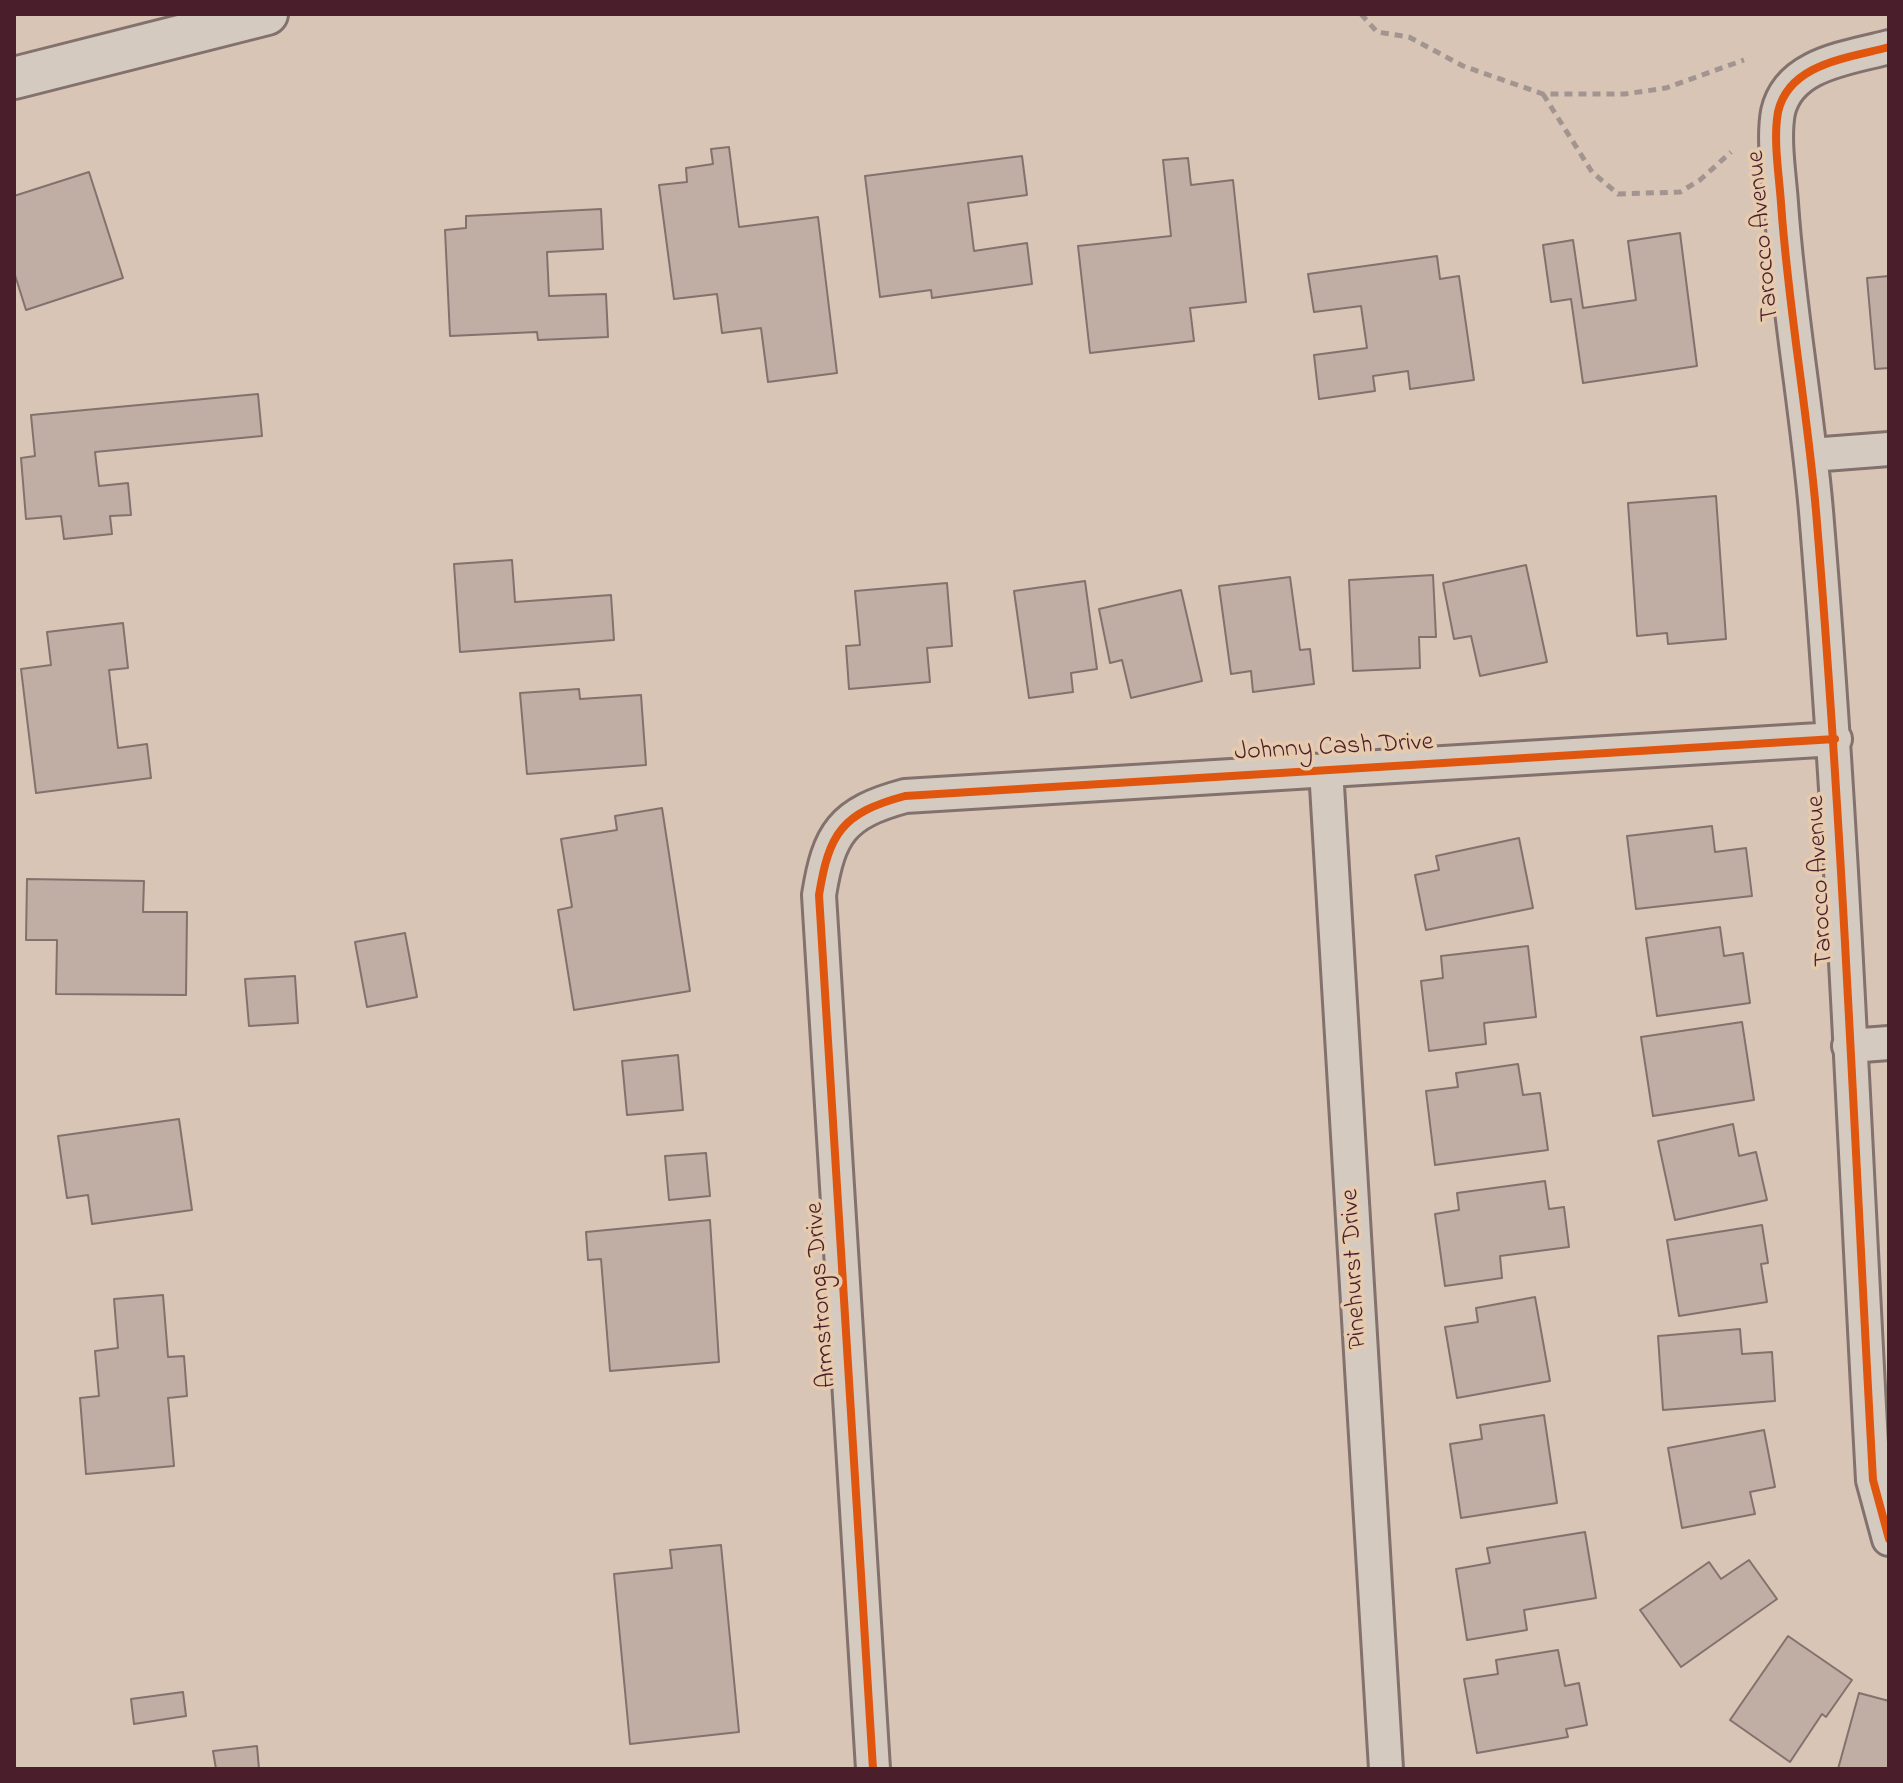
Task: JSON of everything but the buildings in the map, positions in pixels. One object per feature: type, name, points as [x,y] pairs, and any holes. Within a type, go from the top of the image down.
[{"type":"street","points":[[14,78],[267,14]]},
{"type":"street","name":"Tarocco Avenue","points":[[1889,47],[1818,67],[1794,81],[1779,109],[1777,136],[1787,288],[1811,455],[1835,739],[1873,1480],[1889,1539]]},
{"type":"street","points":[[1811,455],[1889,449]]},
{"type":"street","name":"Johnny Cash Drive","points":[[844,825],[873,805],[905,796],[1835,739]]},
{"type":"street","name":"Pinehurst Drive","points":[[1326,769],[1386,1769]]},
{"type":"street","name":"Armstrongs Drive","points":[[844,825],[826,854],[819,895],[873,1769]]},
{"type":"street","points":[[1849,1046],[1889,1043]]},
{"type":"path","points":[[1361,14],[1377,32],[1409,37],[1463,66],[1543,94],[1625,94],[1666,88],[1744,60]]},
{"type":"path","points":[[1543,94],[1592,172],[1618,194],[1680,192],[1700,180],[1731,152]]},
{"type":"cycle path","points":[[1889,47],[1823,65],[1794,83],[1784,96],[1778,112],[1776,134],[1784,242],[1812,472],[1825,632],[1873,1480],[1889,1539]]},
{"type":"cycle path","points":[[873,1769],[819,895],[828,856],[842,829],[866,810],[905,796],[1835,739]]}]
